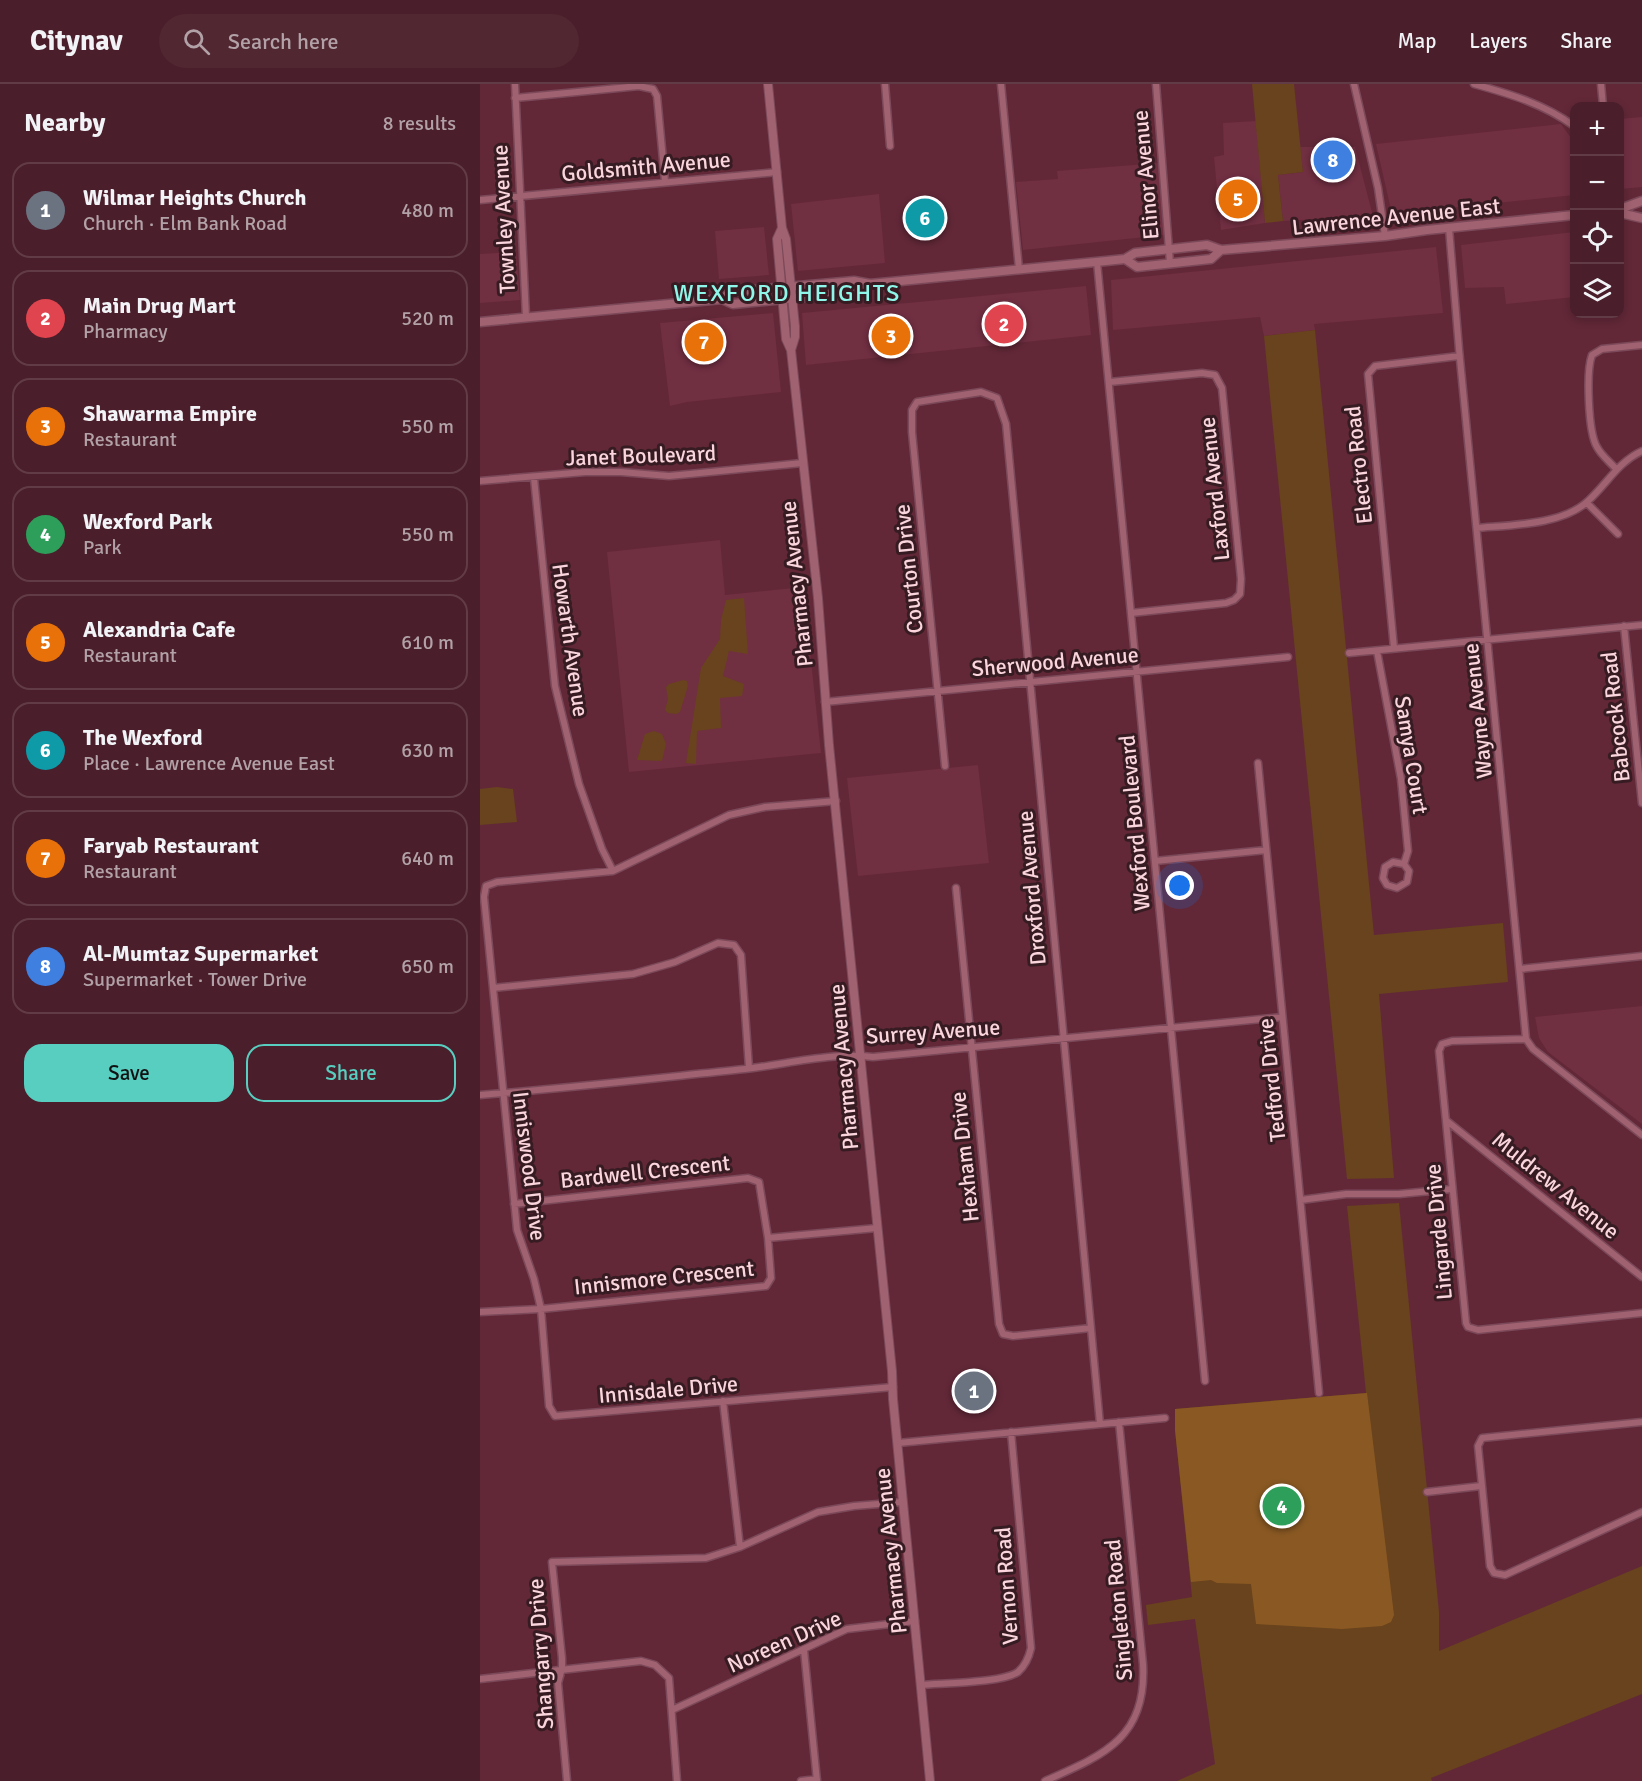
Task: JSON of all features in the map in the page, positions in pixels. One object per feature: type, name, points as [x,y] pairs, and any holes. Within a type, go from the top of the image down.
[{"type":"main road","points":[[1622,210],[1642,201]]},
{"type":"main road","points":[[1624,212],[1642,218]]},
{"type":"main road","name":"Lawrence Avenue East","points":[[722,299],[731,292],[791,286],[854,281],[870,284],[1125,259],[1135,253],[1208,245],[1221,250],[1385,236],[1570,216]]},
{"type":"main road","name":"Lawrence Avenue East","points":[[1125,259],[1137,267],[1211,259],[1221,250]]},
{"type":"main road","name":"Lawrence Avenue East","points":[[480,322],[722,299],[733,304],[783,300],[856,292],[870,284]]},
{"type":"street","name":"Townley Avenue","points":[[514,84],[526,317]]},
{"type":"street","name":"Pharmacy Avenue","points":[[768,84],[782,228],[786,239],[791,286],[795,337],[791,350]]},
{"type":"street","points":[[885,84],[890,146]]},
{"type":"street","points":[[1001,84],[1019,269]]},
{"type":"street","name":"Elinor Avenue","points":[[1156,84],[1170,263]]},
{"type":"street","points":[[1354,84],[1378,188],[1385,236]]},
{"type":"street","points":[[1474,84],[1531,101],[1570,122]]},
{"type":"street","points":[[1601,84],[1603,102]]},
{"type":"street","points":[[515,98],[639,86],[653,89],[657,96],[665,181]]},
{"type":"street","name":"Goldsmith Avenue","points":[[480,200],[777,172]]},
{"type":"street","name":"Pharmacy Avenue","points":[[782,228],[777,239],[786,339],[791,350],[818,598],[825,702],[930,1781]]},
{"type":"street","name":"Wayne Avenue","points":[[1449,228],[1459,356],[1526,1039]]},
{"type":"street","name":"Wexford Boulevard","points":[[1097,262],[1205,1381]]},
{"type":"street","points":[[1616,469],[1597,447],[1591,425],[1588,365],[1592,355],[1602,349],[1642,345]]},
{"type":"street","name":"Electro Road","points":[[1394,648],[1368,374],[1375,366],[1459,356]]},
{"type":"street","name":"Laxford Avenue","points":[[1110,382],[1202,373],[1215,375],[1222,388],[1241,579],[1240,594],[1234,600],[1226,603],[1131,613]]},
{"type":"street","name":"Droxford Avenue","points":[[950,396],[981,392],[997,398],[1006,424],[1100,1424]]},
{"type":"street","name":"Courton Drive","points":[[945,766],[912,432],[912,410],[917,402],[950,396]]},
{"type":"street","points":[[1477,528],[1555,519],[1587,503],[1616,469],[1642,451]]},
{"type":"street","name":"Janet Boulevard","points":[[480,482],[585,472],[669,476],[802,463]]},
{"type":"street","name":"Howarth Avenue","points":[[534,478],[555,686],[579,784],[602,849],[613,871]]},
{"type":"street","points":[[1587,503],[1618,534]]},
{"type":"street","points":[[1349,653],[1642,625]]},
{"type":"street","name":"Babcock Road","points":[[1624,626],[1642,803]]},
{"type":"street","name":"Samya Court","points":[[1377,651],[1401,779],[1408,851],[1404,864]]},
{"type":"street","name":"Sherwood Avenue","points":[[825,702],[1288,657]]},
{"type":"street","name":"Tedford Drive","points":[[1258,763],[1319,1393]]},
{"type":"street","name":"Inniswood Drive","points":[[541,1308],[534,1279],[517,1230],[484,897],[486,886],[497,882],[613,871],[729,815],[765,807],[836,801]]},
{"type":"street","points":[[1155,861],[1266,850]]},
{"type":"street","name":"Samya Court","points":[[1393,862],[1404,864],[1409,871],[1407,882],[1397,888],[1387,885],[1383,878],[1385,867],[1393,862]]},
{"type":"street","name":"Hexham Drive","points":[[956,888],[999,1324],[1003,1334],[1013,1336],[1091,1328]]},
{"type":"street","points":[[493,988],[633,974],[675,962],[718,943],[734,945],[741,954],[749,1068]]},
{"type":"street","points":[[1520,969],[1642,956]]},
{"type":"street","name":"Surrey Avenue","points":[[480,1095],[749,1068],[843,1054],[873,1057],[1282,1017]]},
{"type":"street","points":[[1526,1039],[1533,1050],[1642,1135]]},
{"type":"street","name":"Lingarde Drive","points":[[1526,1039],[1452,1041],[1442,1044],[1439,1062],[1447,1121],[1464,1314],[1468,1327],[1478,1330],[1642,1313]]},
{"type":"street","name":"Muldrew Avenue","points":[[1447,1121],[1642,1276]]},
{"type":"street","name":"Bardwell Crescent","points":[[514,1204],[748,1178],[759,1182],[768,1238]]},
{"type":"street","points":[[1301,1200],[1346,1194],[1399,1194],[1452,1189]]},
{"type":"street","name":"Innismore Crescent","points":[[480,1312],[766,1286],[771,1278],[768,1238],[876,1228]]},
{"type":"street","name":"Innisdale Drive","points":[[541,1308],[549,1406],[555,1416],[893,1387]]},
{"type":"street","points":[[723,1401],[740,1547]]},
{"type":"street","points":[[898,1443],[1165,1418]]},
{"type":"street","name":"Singleton Road","points":[[1045,1781],[1109,1749],[1126,1733],[1141,1702],[1144,1682],[1143,1664],[1119,1422]]},
{"type":"street","points":[[1642,1422],[1482,1438],[1478,1446],[1490,1566],[1494,1573],[1505,1575],[1642,1512]]},
{"type":"street","name":"Vernon Road","points":[[921,1685],[1000,1679],[1017,1673],[1028,1659],[1031,1648],[1011,1432]]},
{"type":"street","points":[[1427,1492],[1481,1486]]},
{"type":"street","name":"Shangarry Drive","points":[[567,1781],[558,1683],[562,1670],[552,1562],[706,1558],[740,1547],[818,1512],[903,1502]]},
{"type":"street","name":"Noreen Drive","points":[[672,1710],[847,1629],[915,1621]]},
{"type":"street","points":[[801,1781],[817,1780],[804,1650]]},
{"type":"street","points":[[480,1679],[641,1661],[655,1665],[669,1678],[677,1781]]},
{"type":"shaded area","points":[[1252,84],[1294,84],[1303,172],[1278,175],[1283,221],[1265,223]]},
{"type":"shaded area","points":[[1642,117],[1642,187],[1624,189],[1624,119]]},
{"type":"shaded area","points":[[1256,121],[1265,223],[1221,230],[1214,157],[1224,155],[1223,123]]},
{"type":"shaded area","points":[[1561,124],[1570,136],[1570,195],[1392,214],[1376,144]]},
{"type":"shaded area","points":[[1300,147],[1355,147],[1373,216],[1283,221],[1278,175],[1303,172]]},
{"type":"shaded area","points":[[1159,163],[1164,235],[1023,250],[1016,182],[1058,179],[1057,171]]},
{"type":"shaded area","points":[[879,194],[885,263],[798,271],[791,204]]},
{"type":"shaded area","points":[[764,227],[769,275],[719,279],[715,231]]},
{"type":"shaded area","points":[[1570,232],[1570,297],[1506,304],[1504,287],[1465,288],[1461,245]]},
{"type":"shaded area","points":[[1436,247],[1443,313],[1314,324],[1315,330],[1264,336],[1260,317],[1113,330],[1111,280]]},
{"type":"shaded area","points":[[516,252],[520,300],[480,303],[480,254]]},
{"type":"shaded area","points":[[1086,286],[1091,335],[806,365],[802,313]]},
{"type":"shaded area","points":[[773,313],[781,392],[687,402],[670,406],[660,323]]},
{"type":"shaded area","points":[[1315,330],[1374,935],[1503,923],[1508,982],[1379,994],[1394,1178],[1347,1179],[1264,336]]},
{"type":"shaded area","points":[[720,540],[725,595],[803,587],[821,753],[629,772],[607,552]]},
{"type":"shaded area","points":[[744,598],[748,654],[729,651],[723,676],[744,684],[742,696],[720,698],[721,728],[697,731],[696,764],[686,763],[701,668],[720,639],[721,620],[726,600]]},
{"type":"shaded area","points":[[683,680],[687,681],[688,686],[680,712],[668,713],[665,710],[668,699],[666,687]]},
{"type":"shaded area","points":[[654,731],[662,734],[666,744],[662,761],[637,760],[645,734]]},
{"type":"shaded area","points":[[978,765],[989,863],[858,876],[847,778]]},
{"type":"shaded area","points":[[497,787],[513,789],[517,822],[480,825],[480,789]]},
{"type":"shaded area","points":[[1642,1006],[1642,1124],[1548,1052],[1539,1038],[1535,1017]]},
{"type":"shaded area","points":[[1399,1203],[1439,1612],[1439,1651],[1642,1566],[1642,1694],[1431,1778],[1432,1781],[1177,1781],[1215,1764],[1195,1619],[1148,1625],[1146,1605],[1192,1597],[1175,1430],[1175,1409],[1366,1393],[1347,1206]]},
{"type":"shaded area","points":[[1367,1393],[1394,1615],[1391,1622],[1382,1626],[1342,1629],[1256,1624],[1251,1584],[1217,1583],[1211,1580],[1191,1582],[1175,1430],[1175,1409]]},
{"type":"place","name":"Al-Mumtaz Supermarket","points":[[1333,160]]},
{"type":"place","name":"Alexandria Cafe","points":[[1238,199]]},
{"type":"place","name":"The Wexford","points":[[925,218]]},
{"type":"place","name":"Main Drug Mart","points":[[1004,324]]},
{"type":"place","name":"Shawarma Empire","points":[[891,336]]},
{"type":"place","name":"Faryab Restaurant","points":[[704,342]]},
{"type":"place","name":"Wilmar Heights Church","points":[[974,1391]]},
{"type":"place","name":"Wexford Park","points":[[1282,1506]]},
{"type":"district","name":"WEXFORD HEIGHTS","points":[[787,293]]}]
